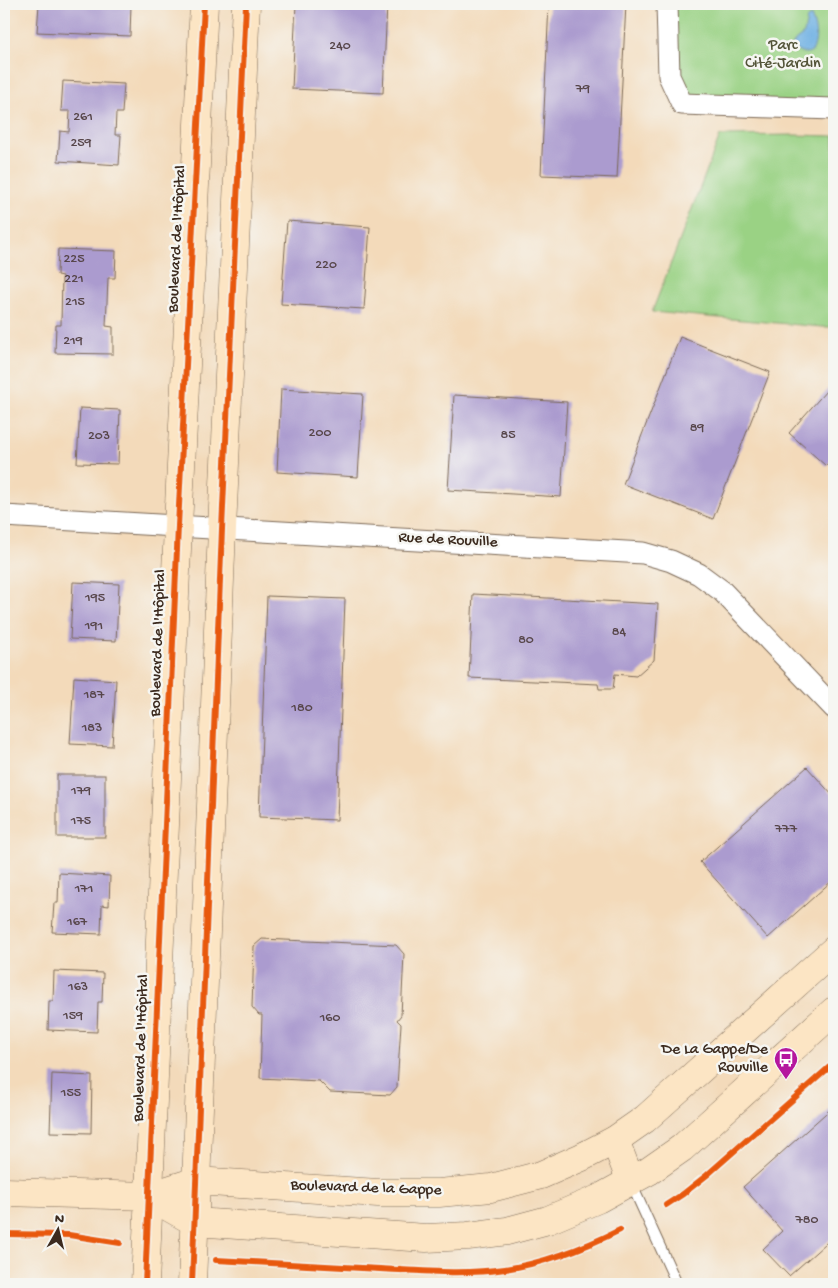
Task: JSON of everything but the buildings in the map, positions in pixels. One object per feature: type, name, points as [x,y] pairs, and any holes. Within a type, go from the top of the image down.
[{"type":"main road","name":"Boulevard de l'Hôpital","points":[[145,1284],[178,526],[204,4]]},
{"type":"main road","points":[[192,1284],[222,529],[246,4]]},
{"type":"main road","name":"Boulevard de la Gappe","points":[[4,1192],[149,1196],[196,1181],[378,1193],[439,1193],[492,1188],[540,1175],[615,1140],[645,1119],[834,950]]},
{"type":"main road","name":"Boulevard de la Gappe","points":[[149,1196],[195,1222],[426,1238],[468,1236],[508,1231],[548,1220],[598,1199],[630,1182],[682,1148],[834,1011]]},
{"type":"main road","points":[[615,1140],[630,1182]]},
{"type":"street","points":[[667,4],[668,76],[682,104],[834,108]]},
{"type":"street","name":"Rue de Rouville","points":[[4,516],[643,553],[671,561],[699,574],[722,591],[834,708]]},
{"type":"lane","points":[[630,1182],[677,1284]]},
{"type":"green space","name":"Parc Cité-Jardin","points":[[667,4],[834,4],[834,109],[682,104]]},
{"type":"green space","points":[[720,136],[834,136],[834,327],[652,312]]},
{"type":"water","points":[[811,16],[816,34],[814,48],[812,52],[801,53],[792,45],[804,34],[807,18]]},
{"type":"cycle path","points":[[145,1284],[178,526],[204,4]]},
{"type":"cycle path","points":[[192,1284],[222,529],[246,4]]},
{"type":"cycle path","points":[[666,1205],[707,1175],[834,1063]]},
{"type":"cycle path","points":[[216,1260],[427,1271],[490,1271],[549,1259],[578,1249],[620,1230]]},
{"type":"cycle path","points":[[4,1234],[69,1235],[120,1243]]},
{"type":"place","name":"De La Gappe/De Rouville","points":[[786,1080]]}]
